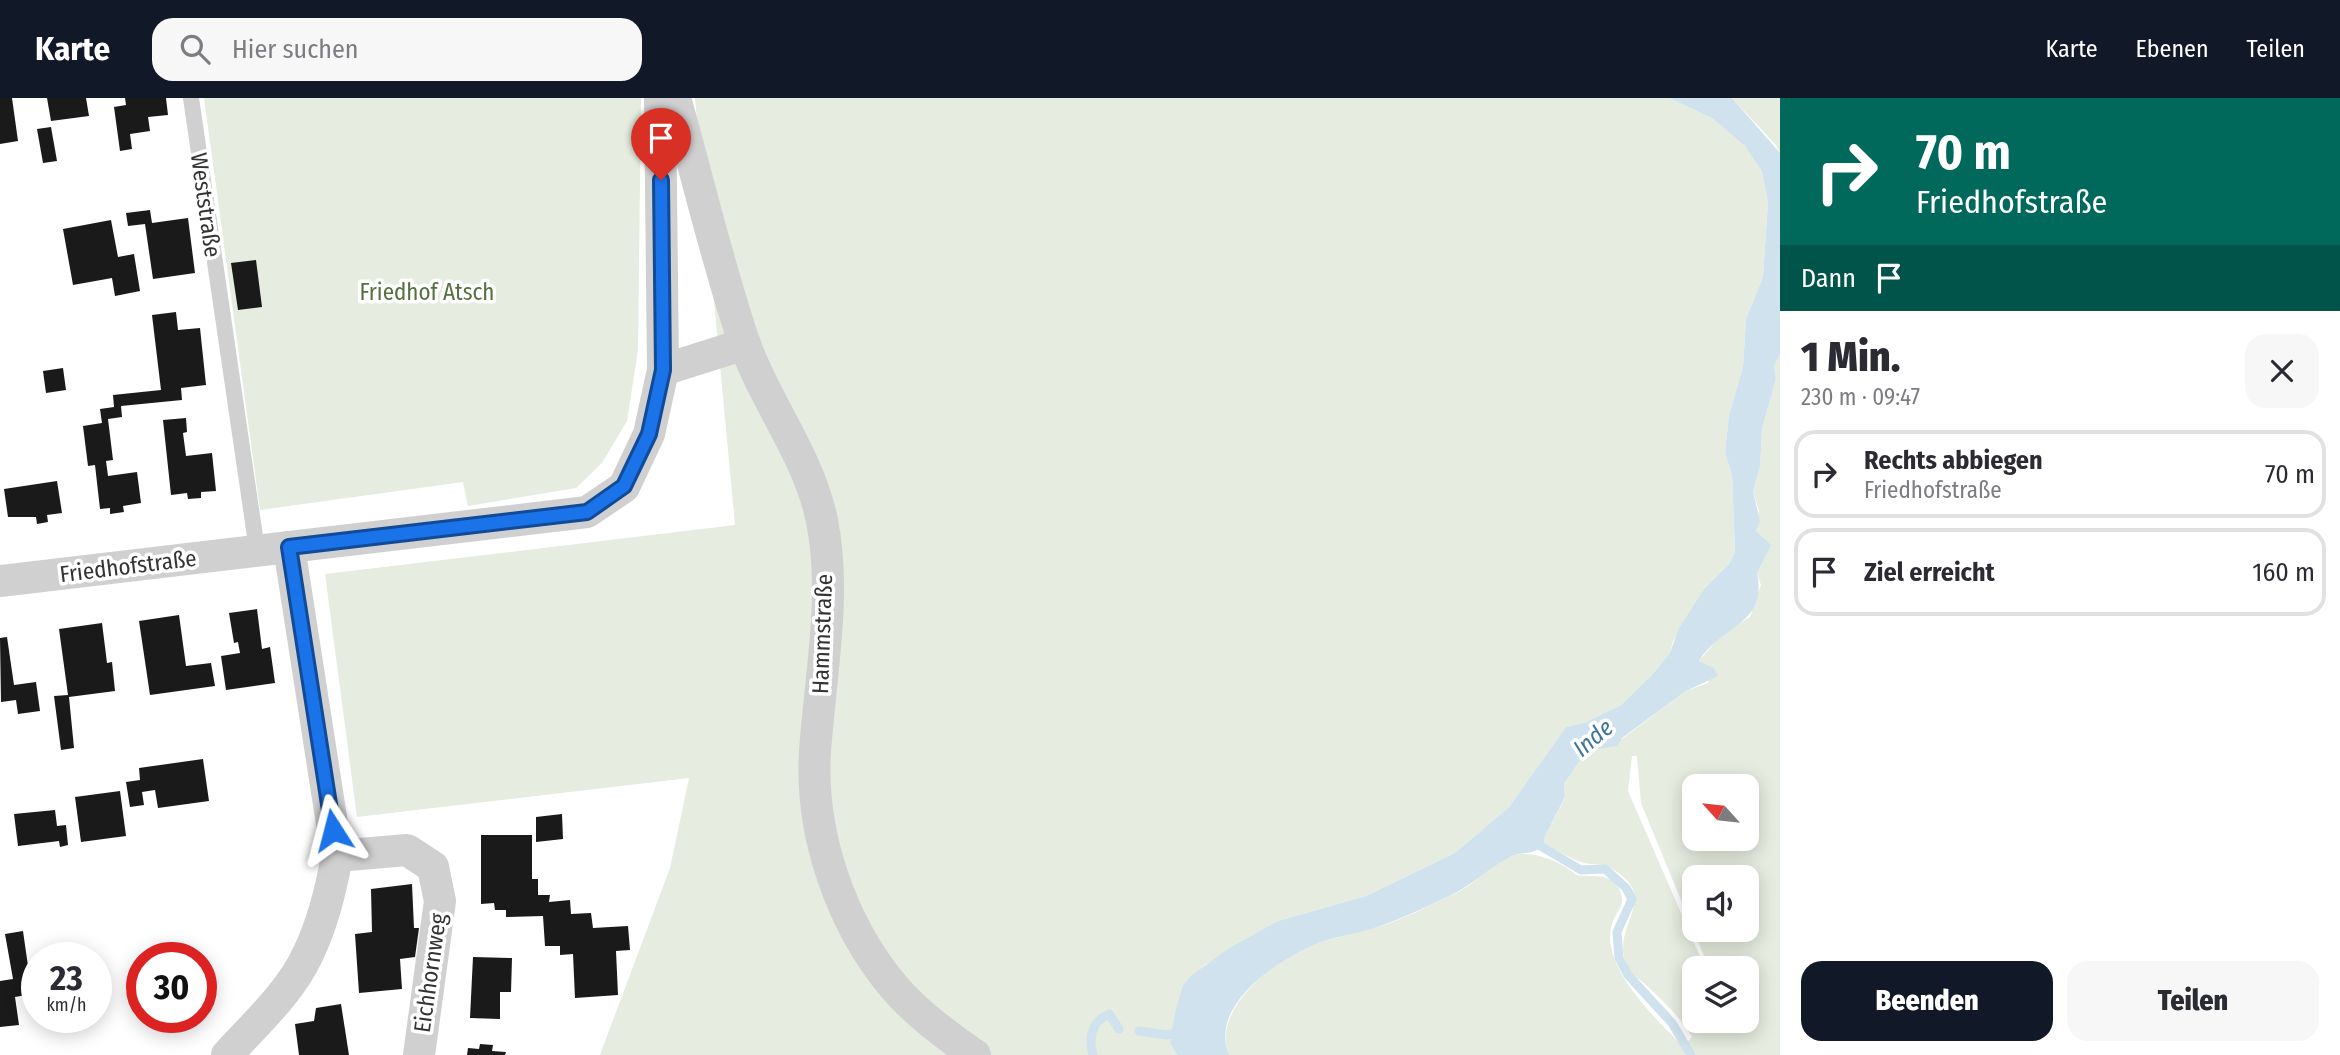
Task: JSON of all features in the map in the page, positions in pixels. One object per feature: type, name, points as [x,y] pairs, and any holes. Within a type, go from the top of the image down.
[{"type":"street","name":"Friedhofstraße","points":[[0,581],[587,512],[624,486],[649,434],[663,370],[660,98]]},
{"type":"street","name":"Hammstraße","points":[[675,98],[744,344],[798,454],[822,520],[828,599],[814,785],[817,817],[844,905],[866,947],[895,988],[975,1055]]},
{"type":"street","points":[[663,370],[744,344]]},
{"type":"street","points":[[227,1055],[270,1009],[307,957],[328,901],[337,856],[289,547]]},
{"type":"street","name":"Eichhornweg","points":[[337,856],[407,849],[433,867],[440,901],[419,1055]]},
{"type":"lane","name":"Weststraße","points":[[191,98],[257,550]]},
{"type":"green space","name":"Friedhof Atsch","points":[[204,98],[641,98],[638,350],[627,421],[602,463],[576,488],[468,506],[463,482],[260,510]]},
{"type":"green space","points":[[695,98],[1669,98],[1712,118],[1745,146],[1762,172],[1768,202],[1763,277],[1746,319],[1743,367],[1729,415],[1725,452],[1732,476],[1735,552],[1729,564],[1704,589],[1673,641],[1670,653],[1651,676],[1621,705],[1584,723],[1566,727],[1509,807],[1455,853],[1366,896],[1278,921],[1205,965],[1183,985],[1170,1043],[1177,1055],[600,1055],[670,868],[689,778],[357,817],[325,574],[735,525]]},
{"type":"green space","points":[[1732,98],[1780,98],[1780,153],[1776,145]]},
{"type":"green space","points":[[1780,354],[1780,1055],[1229,1055],[1226,1038],[1229,1021],[1238,1004],[1265,973],[1282,961],[1314,944],[1381,926],[1409,915],[1462,890],[1497,864],[1519,854],[1546,858],[1576,875],[1605,877],[1615,883],[1622,900],[1612,924],[1610,940],[1614,957],[1633,991],[1683,1047],[1692,1037],[1689,1033],[1735,1033],[1737,1037],[1735,1033],[1759,1033],[1759,956],[1704,956],[1698,942],[1759,942],[1759,865],[1682,865],[1682,902],[1641,803],[1637,756],[1632,756],[1628,791],[1682,915],[1682,942],[1694,942],[1700,956],[1682,956],[1682,1023],[1633,975],[1624,956],[1624,941],[1634,903],[1633,891],[1626,879],[1607,866],[1587,864],[1544,845],[1544,838],[1565,798],[1564,784],[1587,750],[1618,742],[1686,691],[1708,683],[1710,666],[1699,661],[1722,634],[1750,617],[1761,585],[1757,573],[1764,539],[1756,531],[1759,511],[1753,491],[1760,467],[1762,429],[1776,379],[1774,366]]},
{"type":"water","name":"Inde","points":[[1669,98],[1732,98],[1780,153],[1780,354],[1774,366],[1776,379],[1762,429],[1760,467],[1753,491],[1760,521],[1756,531],[1771,545],[1757,573],[1759,590],[1756,603],[1750,614],[1719,639],[1699,661],[1714,668],[1718,676],[1686,691],[1622,738],[1617,746],[1587,750],[1564,784],[1565,797],[1544,838],[1544,845],[1535,851],[1510,857],[1456,893],[1407,915],[1374,928],[1319,943],[1279,963],[1248,989],[1236,1004],[1228,1020],[1225,1037],[1229,1055],[1177,1055],[1170,1043],[1175,1013],[1183,985],[1192,975],[1228,949],[1278,921],[1366,896],[1455,853],[1509,807],[1566,727],[1584,723],[1621,705],[1651,676],[1670,653],[1678,630],[1704,589],[1729,564],[1735,552],[1732,476],[1725,452],[1729,415],[1743,367],[1746,319],[1763,277],[1768,202],[1762,172],[1745,146],[1712,118]]},
{"type":"building","points":[[0,98],[12,98],[18,141],[0,144]]},
{"type":"building","points":[[47,98],[86,98],[89,116],[51,121]]},
{"type":"building","points":[[125,98],[166,98],[168,115],[148,117],[150,131],[130,134],[132,149],[120,151],[114,107],[126,105]]},
{"type":"building","points":[[51,127],[57,161],[43,163],[37,129]]},
{"type":"building","points":[[150,210],[152,223],[188,218],[195,273],[153,279],[145,224],[128,226],[126,213]]},
{"type":"building","points":[[111,220],[118,257],[134,254],[140,291],[115,296],[112,278],[73,285],[63,229]]},
{"type":"building","points":[[256,260],[262,307],[238,310],[231,263]]},
{"type":"building","points":[[176,312],[178,330],[200,328],[206,385],[181,388],[182,400],[121,406],[122,417],[108,419],[113,460],[106,461],[108,476],[137,472],[141,503],[123,506],[124,512],[110,514],[110,508],[100,509],[95,465],[88,466],[83,426],[102,423],[100,409],[114,407],[113,395],[161,390],[152,315]]},
{"type":"building","points":[[63,368],[66,390],[46,393],[43,371]]},
{"type":"building","points":[[186,418],[187,432],[183,433],[186,456],[212,453],[216,491],[201,492],[201,498],[188,499],[187,493],[171,495],[163,420]]},
{"type":"building","points":[[57,481],[62,513],[47,515],[48,522],[37,524],[36,517],[8,517],[4,489]]},
{"type":"building","points":[[257,609],[262,649],[270,647],[275,683],[226,690],[221,656],[240,653],[238,642],[234,643],[229,613]]},
{"type":"building","points":[[179,615],[186,666],[211,663],[215,686],[150,695],[139,621]]},
{"type":"building","points":[[102,623],[107,663],[112,662],[115,691],[69,697],[74,748],[61,750],[54,696],[68,695],[59,629]]},
{"type":"building","points":[[7,637],[14,685],[36,682],[40,711],[18,714],[16,700],[1,702],[0,638]]},
{"type":"building","points":[[203,759],[209,801],[158,808],[155,790],[142,792],[144,805],[130,807],[126,782],[140,780],[139,768]]},
{"type":"building","points":[[120,791],[126,836],[81,842],[75,797]]},
{"type":"building","points":[[55,810],[57,826],[66,825],[68,845],[60,847],[59,841],[18,846],[14,814]]},
{"type":"building","points":[[562,814],[563,839],[536,842],[536,817]]},
{"type":"building","points":[[481,835],[532,835],[532,879],[538,879],[538,895],[550,895],[549,902],[570,900],[571,914],[591,913],[593,928],[628,926],[630,950],[616,951],[618,995],[575,998],[573,954],[560,955],[560,946],[545,946],[543,916],[506,917],[506,910],[495,910],[494,903],[481,904]]},
{"type":"building","points":[[412,884],[414,928],[419,928],[415,957],[400,959],[402,989],[359,993],[355,934],[372,932],[371,889]]},
{"type":"building","points":[[23,931],[25,942],[21,942],[21,996],[15,997],[19,1025],[0,1027],[0,981],[13,979],[5,934]]},
{"type":"building","points":[[473,957],[512,958],[511,992],[500,992],[500,1019],[470,1018]]},
{"type":"building","points":[[341,1004],[349,1055],[299,1055],[295,1024],[314,1021],[316,1008]]},
{"type":"building","points":[[480,1044],[493,1045],[492,1051],[506,1052],[505,1055],[467,1055],[468,1048],[479,1049]]},
{"type":"waterway","points":[[1532,841],[1581,870],[1605,869],[1626,888],[1632,899],[1617,932],[1619,958],[1628,975],[1672,1023],[1691,1055]]},
{"type":"waterway","points":[[1093,1055],[1091,1036],[1095,1025],[1109,1014],[1119,1029]]},
{"type":"waterway","points":[[1139,1031],[1166,1035],[1182,1032]]},
{"type":"route","points":[[333,830],[289,547],[587,512],[624,486],[649,434],[663,370],[661,180]]}]
